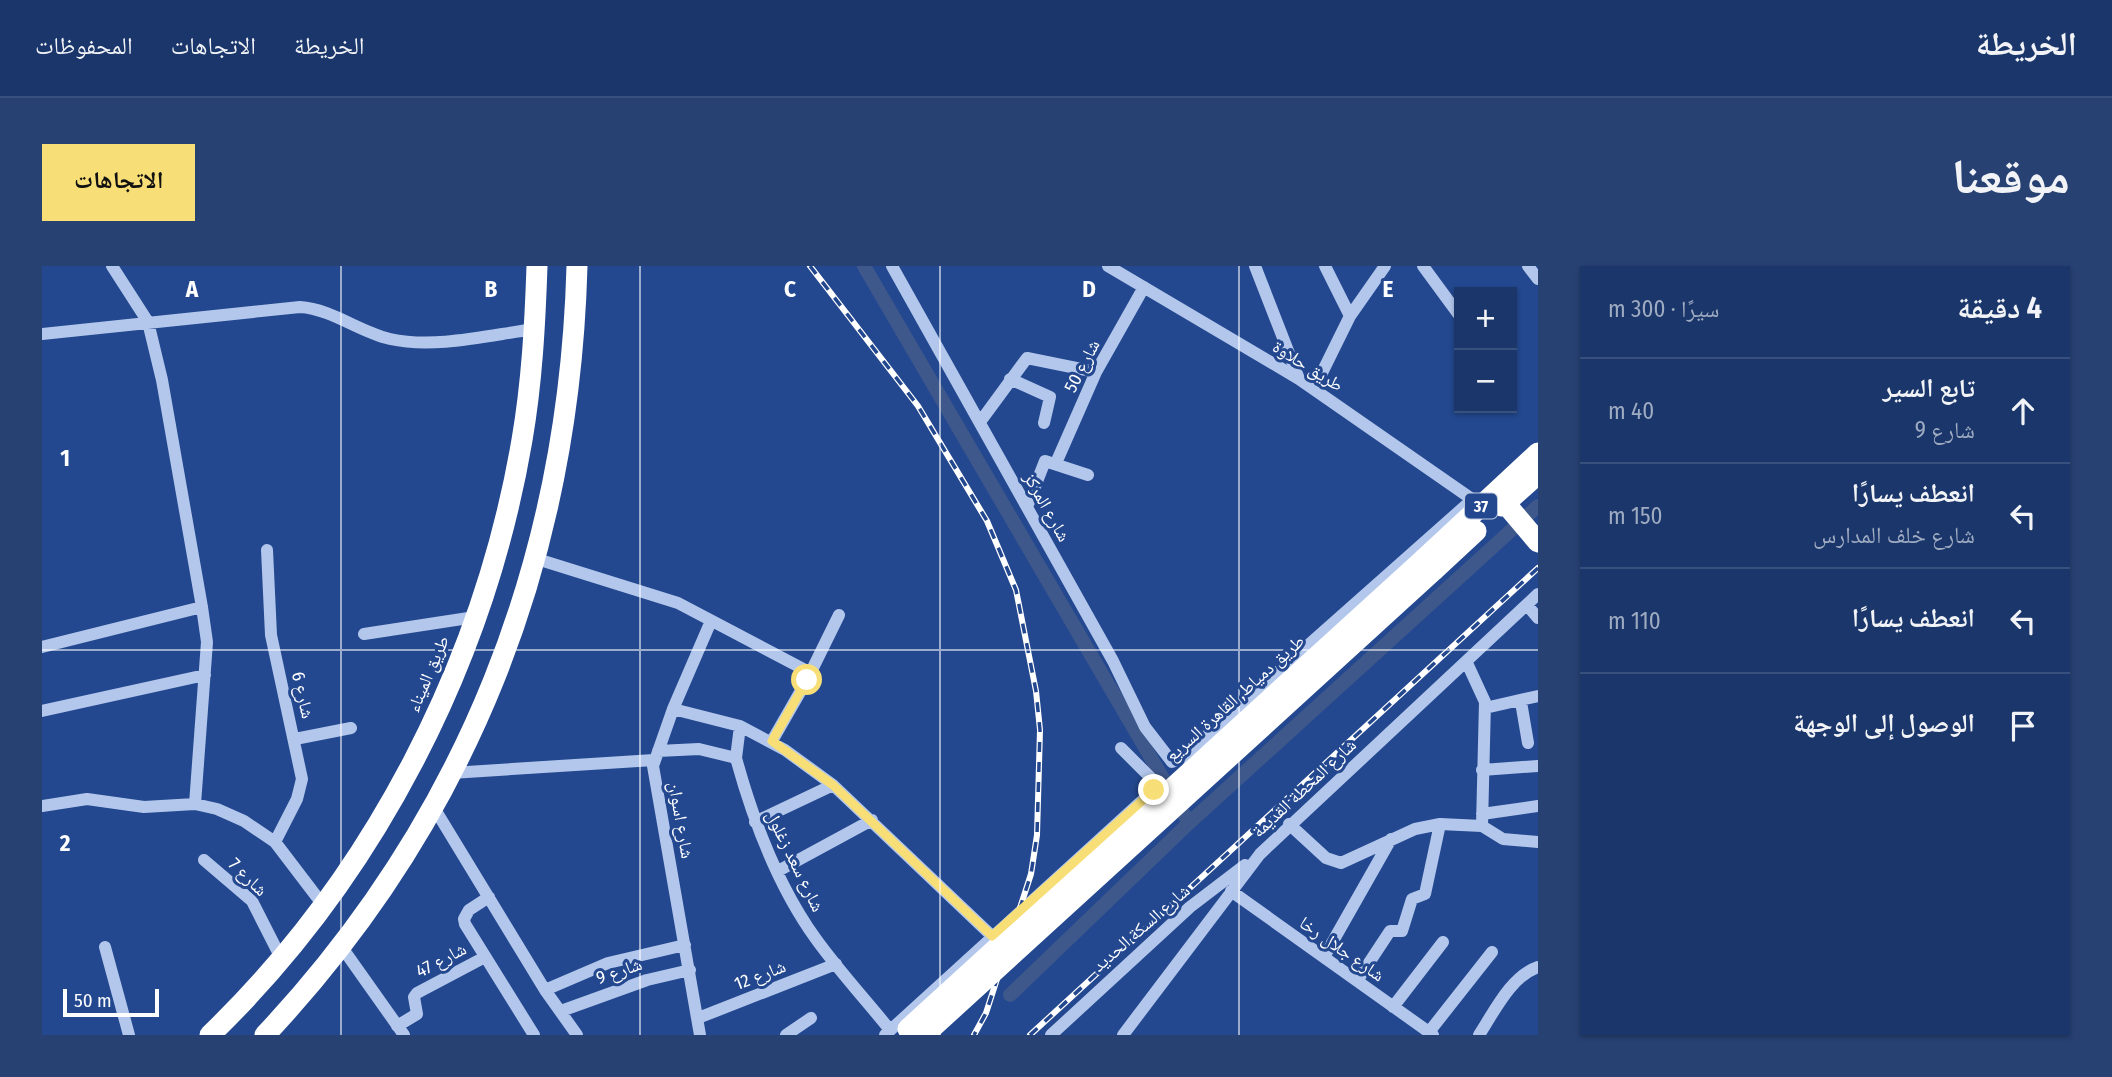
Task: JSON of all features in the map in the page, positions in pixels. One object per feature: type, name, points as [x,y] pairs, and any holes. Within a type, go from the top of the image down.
[{"type":"highway","name":"طريق الميناء","points":[[210,1035],[282,960],[323,905],[379,822],[441,705],[475,617],[511,495],[522,440],[535,329],[537,266]]},
{"type":"highway","points":[[265,1035],[341,946],[391,876],[451,774],[502,659],[537,559],[566,418],[577,266]]},
{"type":"highway","name":"37","points":[[1429,564],[1477,503],[1538,453]]},
{"type":"highway","name":"37","points":[[902,1033],[1429,564],[1511,510],[1538,474]]},
{"type":"highway","points":[[1511,510],[1537,540]]},
{"type":"street","points":[[112,266],[148,322],[162,380],[206,628],[195,804]]},
{"type":"street","name":"شارع المركز","points":[[892,266],[1113,662],[1145,727],[1175,762],[1477,503]]},
{"type":"street","name":"طريق حلاوة","points":[[1108,266],[1126,272],[1144,287],[1300,379],[1477,503]]},
{"type":"street","points":[[1255,266],[1300,379]]},
{"type":"street","points":[[1325,266],[1350,316]]},
{"type":"street","points":[[1314,389],[1350,316],[1385,266]]},
{"type":"street","points":[[1423,266],[1454,308]]},
{"type":"street","points":[[1528,266],[1538,279]]},
{"type":"street","name":"شارع 50","points":[[1056,463],[1096,372],[1144,287]]},
{"type":"street","points":[[42,334],[300,307],[320,310],[371,333],[415,343],[535,329]]},
{"type":"street","points":[[980,422],[1027,358],[1096,372]]},
{"type":"street","points":[[1010,379],[1050,397],[1044,422]]},
{"type":"street","points":[[1027,507],[1044,462],[1056,463],[1088,475]]},
{"type":"street","name":"شارع 6","points":[[267,550],[271,635],[302,769],[300,789],[275,842]]},
{"type":"street","points":[[537,559],[678,603],[811,673]]},
{"type":"street","name":"شارع المحطة القديمة","points":[[1123,1035],[1260,854],[1289,824],[1467,663],[1538,593]]},
{"type":"street","points":[[1527,605],[1538,618]]},
{"type":"street","points":[[42,647],[202,607]]},
{"type":"street","points":[[772,741],[811,673],[839,615]]},
{"type":"street","points":[[364,634],[475,617]]},
{"type":"street","name":"شارع اسوان","points":[[701,1035],[656,755],[711,621]]},
{"type":"street","points":[[1467,663],[1484,697],[1482,820],[1503,839],[1538,842]]},
{"type":"street","points":[[42,711],[205,675]]},
{"type":"street","points":[[1485,708],[1538,696]]},
{"type":"street","points":[[1521,702],[1528,743]]},
{"type":"street","points":[[673,709],[740,726],[772,741],[833,785],[992,936]]},
{"type":"street","points":[[451,774],[699,749],[736,758],[740,726]]},
{"type":"street","points":[[295,738],[351,728]]},
{"type":"street","points":[[902,1033],[992,936],[1154,790],[1152,779],[1121,748]]},
{"type":"street","name":"شارع سعد زغلول","points":[[736,758],[755,822],[806,923],[836,964],[902,1033]]},
{"type":"street","points":[[1482,771],[1538,766]]},
{"type":"street","points":[[755,822],[833,785]]},
{"type":"street","points":[[42,806],[88,799],[144,807],[195,804],[217,808],[244,821],[275,842],[323,905]]},
{"type":"street","points":[[433,806],[545,990],[576,1035]]},
{"type":"street","points":[[1289,824],[1333,862],[1348,861],[1391,839],[1440,824],[1482,820],[1538,806]]},
{"type":"street","points":[[778,871],[872,820]]},
{"type":"street","points":[[1357,981],[1390,931],[1402,931],[1412,899],[1423,896],[1440,824]]},
{"type":"street","points":[[1324,957],[1391,839]]},
{"type":"street","name":"شارع السكة الحديد","points":[[1051,1035],[1190,907],[1260,854]]},
{"type":"street","name":"شارع 7","points":[[204,860],[252,901],[282,960]]},
{"type":"street","name":"شارع جلال رخا","points":[[1231,891],[1431,1034]]},
{"type":"street","points":[[489,897],[469,910],[464,919],[534,1035]]},
{"type":"street","points":[[1393,1007],[1443,942]]},
{"type":"street","points":[[545,990],[608,963],[685,945]]},
{"type":"street","points":[[341,946],[401,1030]]},
{"type":"street","points":[[105,947],[129,1035]]},
{"type":"street","points":[[1431,1034],[1492,952]]},
{"type":"street","name":"شارع 47","points":[[401,1030],[417,1014],[414,997],[417,993],[485,957]]},
{"type":"street","name":"شارع 12","points":[[698,1018],[836,964]]},
{"type":"street","points":[[1479,1035],[1513,985],[1524,974],[1538,967]]},
{"type":"street","name":"شارع 9","points":[[561,1011],[647,980],[690,970]]},
{"type":"street","points":[[786,1035],[811,1018]]},
{"type":"waterway","points":[[864,266],[1189,823]]},
{"type":"waterway","points":[[1010,995],[1189,823],[1538,506]]},
{"type":"railway","points":[[810,266],[918,406],[987,521],[1016,590],[1036,691],[1040,730],[1037,835],[1031,874],[986,1013],[974,1035]]},
{"type":"railway","points":[[1030,1035],[1538,568]]},
{"type":"route","points":[[807,680],[772,741],[833,785],[992,936],[1154,790]]}]
